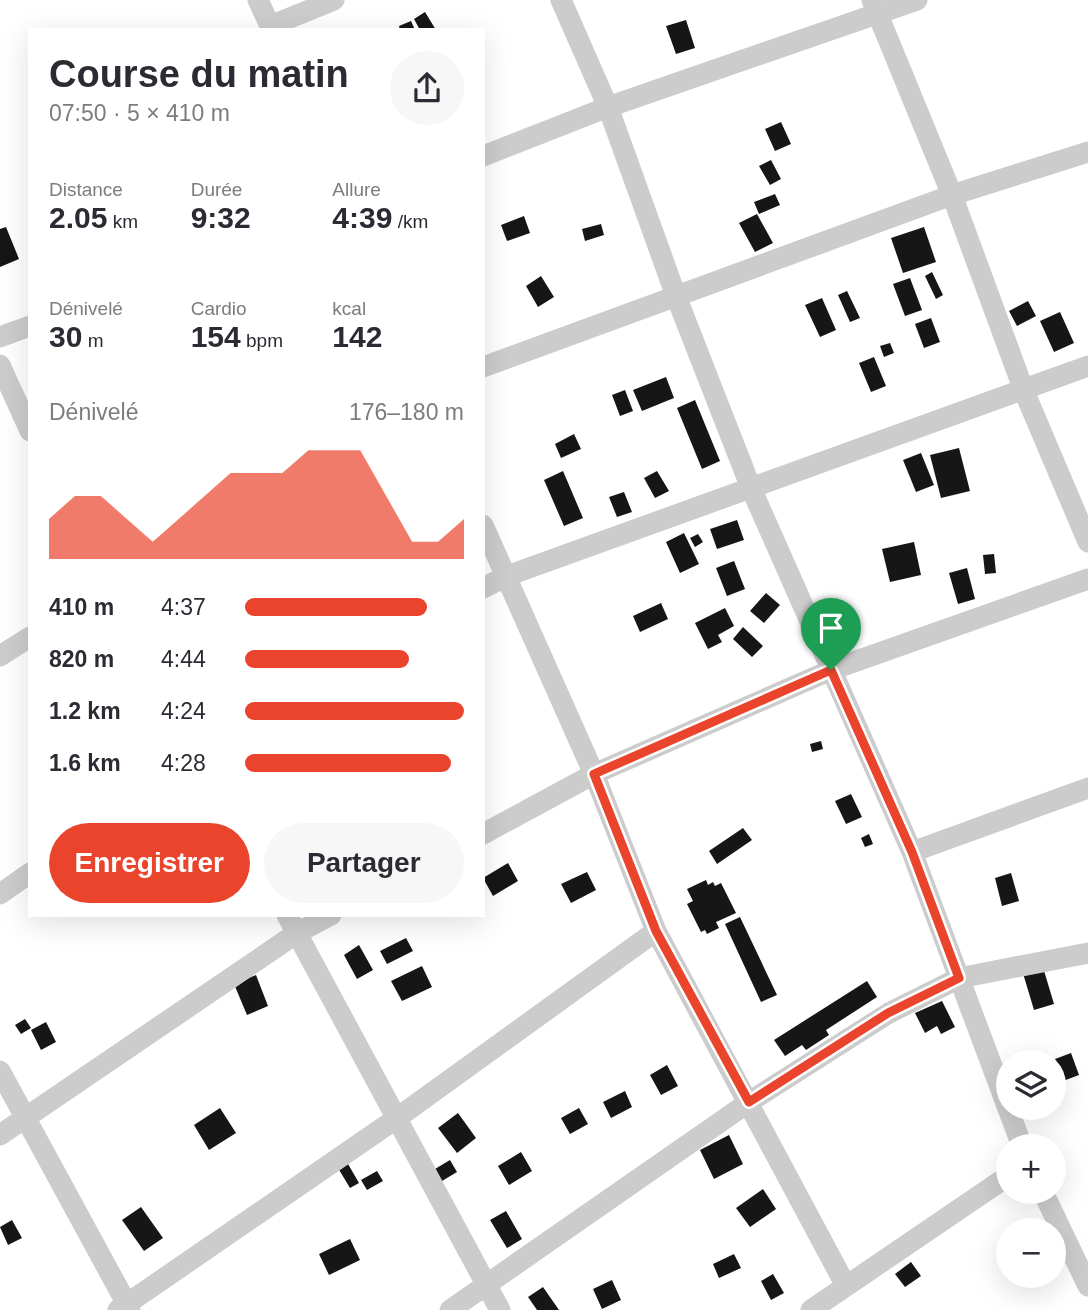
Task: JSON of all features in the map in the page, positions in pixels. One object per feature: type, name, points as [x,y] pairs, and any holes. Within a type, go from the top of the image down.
[{"type":"street","points":[[258,0],[271,28],[334,0]]},
{"type":"street","points":[[561,0],[608,107],[676,296],[751,488],[912,852],[1018,1134]]},
{"type":"street","points":[[485,155],[875,7],[917,0]]},
{"type":"street","points":[[875,7],[952,195],[1024,391],[1088,542]]},
{"type":"street","points":[[485,366],[952,195],[1088,152]]},
{"type":"street","points":[[0,337],[28,327]]},
{"type":"street","points":[[0,365],[7,403],[28,429]]},
{"type":"street","points":[[485,588],[507,576],[1088,366]]},
{"type":"street","points":[[485,529],[594,774],[656,931],[846,1286]]},
{"type":"street","points":[[485,833],[594,774],[831,670],[1088,579]]},
{"type":"street","points":[[0,656],[28,638]]},
{"type":"street","points":[[912,852],[1088,788]]},
{"type":"street","points":[[0,894],[28,874]]},
{"type":"street","points":[[0,1135],[292,924],[322,917]]},
{"type":"street","points":[[292,924],[500,1310]]},
{"type":"street","points":[[0,1071],[125,1308],[397,1118],[656,931]]},
{"type":"street","points":[[450,1310],[749,1102],[888,1013],[959,978],[1088,953]]},
{"type":"street","points":[[811,1310],[996,1184]]},
{"type":"street","points":[[1048,1204],[1088,1286]]},
{"type":"building","points":[[425,12],[435,28],[419,28],[414,19]]},
{"type":"building","points":[[686,20],[695,48],[676,54],[666,26]]},
{"type":"building","points":[[411,21],[414,28],[400,28]]},
{"type":"building","points":[[781,122],[791,144],[775,151],[765,129]]},
{"type":"building","points":[[771,160],[781,179],[770,185],[759,166]]},
{"type":"building","points":[[775,194],[780,205],[759,214],[754,202]]},
{"type":"building","points":[[757,214],[773,243],[755,252],[739,223]]},
{"type":"building","points":[[524,216],[530,233],[507,241],[501,225]]},
{"type":"building","points":[[601,224],[604,235],[585,241],[582,229]]},
{"type":"building","points":[[6,227],[19,259],[0,267],[0,229]]},
{"type":"building","points":[[924,227],[936,262],[903,273],[891,238]]},
{"type":"building","points":[[932,272],[943,295],[936,299],[925,276]]},
{"type":"building","points":[[541,276],[554,297],[538,307],[526,286]]},
{"type":"building","points":[[910,278],[922,310],[905,316],[893,284]]},
{"type":"building","points":[[847,291],[860,318],[850,322],[838,295]]},
{"type":"building","points":[[822,298],[836,330],[820,337],[805,305]]},
{"type":"building","points":[[1028,301],[1036,316],[1017,326],[1009,311]]},
{"type":"building","points":[[1060,312],[1074,343],[1054,352],[1040,321]]},
{"type":"building","points":[[931,318],[940,342],[924,348],[915,324]]},
{"type":"building","points":[[890,343],[894,353],[884,357],[880,346]]},
{"type":"building","points":[[874,357],[886,386],[871,392],[859,363]]},
{"type":"building","points":[[666,377],[674,398],[642,411],[633,390]]},
{"type":"building","points":[[625,390],[633,411],[620,416],[612,395]]},
{"type":"building","points":[[695,400],[720,461],[702,469],[677,408]]},
{"type":"building","points":[[574,434],[581,449],[561,458],[555,444]]},
{"type":"building","points":[[959,448],[970,491],[941,498],[930,455]]},
{"type":"building","points":[[921,453],[934,485],[916,492],[903,460]]},
{"type":"building","points":[[563,471],[583,518],[564,526],[544,480]]},
{"type":"building","points":[[657,471],[669,491],[655,498],[644,478]]},
{"type":"building","points":[[624,492],[632,512],[617,517],[609,497]]},
{"type":"building","points":[[737,520],[744,540],[717,549],[710,529]]},
{"type":"building","points":[[684,533],[699,564],[680,573],[666,542]]},
{"type":"building","points":[[698,534],[703,542],[695,547],[690,538]]},
{"type":"building","points":[[914,542],[921,575],[890,582],[882,549]]},
{"type":"building","points":[[994,554],[996,573],[985,574],[983,555]]},
{"type":"building","points":[[734,561],[745,589],[727,596],[716,568]]},
{"type":"building","points":[[967,568],[975,599],[958,604],[949,573]]},
{"type":"building","points":[[766,593],[780,605],[764,623],[750,611]]},
{"type":"building","points":[[661,603],[668,619],[640,632],[633,616]]},
{"type":"building","points":[[725,608],[734,626],[718,635],[722,642],[708,649],[695,623]]},
{"type":"building","points":[[743,627],[763,646],[752,657],[733,639]]},
{"type":"building","points":[[821,741],[823,749],[812,752],[810,744]]},
{"type":"building","points":[[851,794],[862,817],[846,824],[835,801]]},
{"type":"building","points":[[743,828],[752,840],[717,864],[709,851]]},
{"type":"building","points":[[869,834],[873,844],[865,847],[861,838]]},
{"type":"building","points":[[508,863],[518,881],[493,896],[485,877]]},
{"type":"building","points":[[587,872],[596,890],[571,903],[561,884]]},
{"type":"building","points":[[1011,873],[1019,901],[1002,906],[995,878]]},
{"type":"building","points":[[706,880],[708,885],[713,882],[715,886],[721,883],[736,913],[716,922],[719,928],[707,934],[705,930],[701,932],[687,904],[693,901],[687,889]]},
{"type":"building","points":[[740,917],[777,995],[761,1002],[725,924]]},
{"type":"building","points":[[406,938],[413,951],[387,964],[380,951]]},
{"type":"building","points":[[359,945],[373,970],[357,979],[344,955]]},
{"type":"building","points":[[1042,964],[1054,1004],[1034,1010],[1022,970]]},
{"type":"building","points":[[422,966],[432,987],[402,1001],[391,981]]},
{"type":"building","points":[[256,975],[268,1006],[247,1015],[234,984]]},
{"type":"building","points":[[867,981],[877,997],[826,1030],[829,1035],[806,1050],[802,1045],[785,1056],[774,1040]]},
{"type":"building","points":[[942,1001],[955,1027],[941,1034],[937,1026],[925,1033],[915,1013]]},
{"type":"building","points":[[25,1019],[31,1028],[21,1034],[15,1025]]},
{"type":"building","points":[[46,1022],[56,1042],[41,1050],[31,1030]]},
{"type":"building","points":[[1071,1053],[1079,1075],[1066,1080],[1066,1055]]},
{"type":"building","points":[[667,1065],[678,1086],[661,1095],[650,1075]]},
{"type":"building","points":[[625,1091],[632,1107],[611,1118],[603,1102]]},
{"type":"building","points":[[220,1108],[236,1133],[209,1150],[194,1125]]},
{"type":"building","points":[[579,1108],[588,1124],[570,1134],[561,1118]]},
{"type":"building","points":[[458,1113],[476,1138],[457,1153],[438,1128]]},
{"type":"building","points":[[729,1135],[743,1164],[714,1179],[700,1150]]},
{"type":"building","points":[[521,1152],[532,1171],[509,1185],[498,1166]]},
{"type":"building","points":[[344,1157],[359,1183],[350,1188],[335,1163]]},
{"type":"building","points":[[450,1160],[457,1172],[442,1181],[435,1169]]},
{"type":"building","points":[[377,1171],[383,1181],[367,1190],[361,1180]]},
{"type":"building","points":[[763,1189],[776,1209],[750,1227],[736,1208]]},
{"type":"building","points":[[141,1207],[163,1238],[144,1251],[122,1220]]},
{"type":"building","points":[[506,1211],[522,1239],[507,1248],[490,1220]]},
{"type":"building","points":[[12,1220],[22,1238],[8,1245],[0,1227]]},
{"type":"building","points":[[350,1239],[360,1260],[329,1275],[319,1254]]},
{"type":"building","points":[[734,1254],[741,1268],[719,1278],[713,1264]]},
{"type":"building","points":[[911,1262],[921,1276],[905,1287],[895,1274]]},
{"type":"building","points":[[773,1274],[784,1293],[771,1300],[761,1281]]},
{"type":"building","points":[[612,1280],[621,1300],[602,1309],[593,1289]]},
{"type":"building","points":[[543,1287],[559,1310],[537,1310],[528,1297]]},
{"type":"route","points":[[831,670],[912,852],[959,978],[888,1013],[749,1102],[656,931],[594,774],[831,670]]}]
